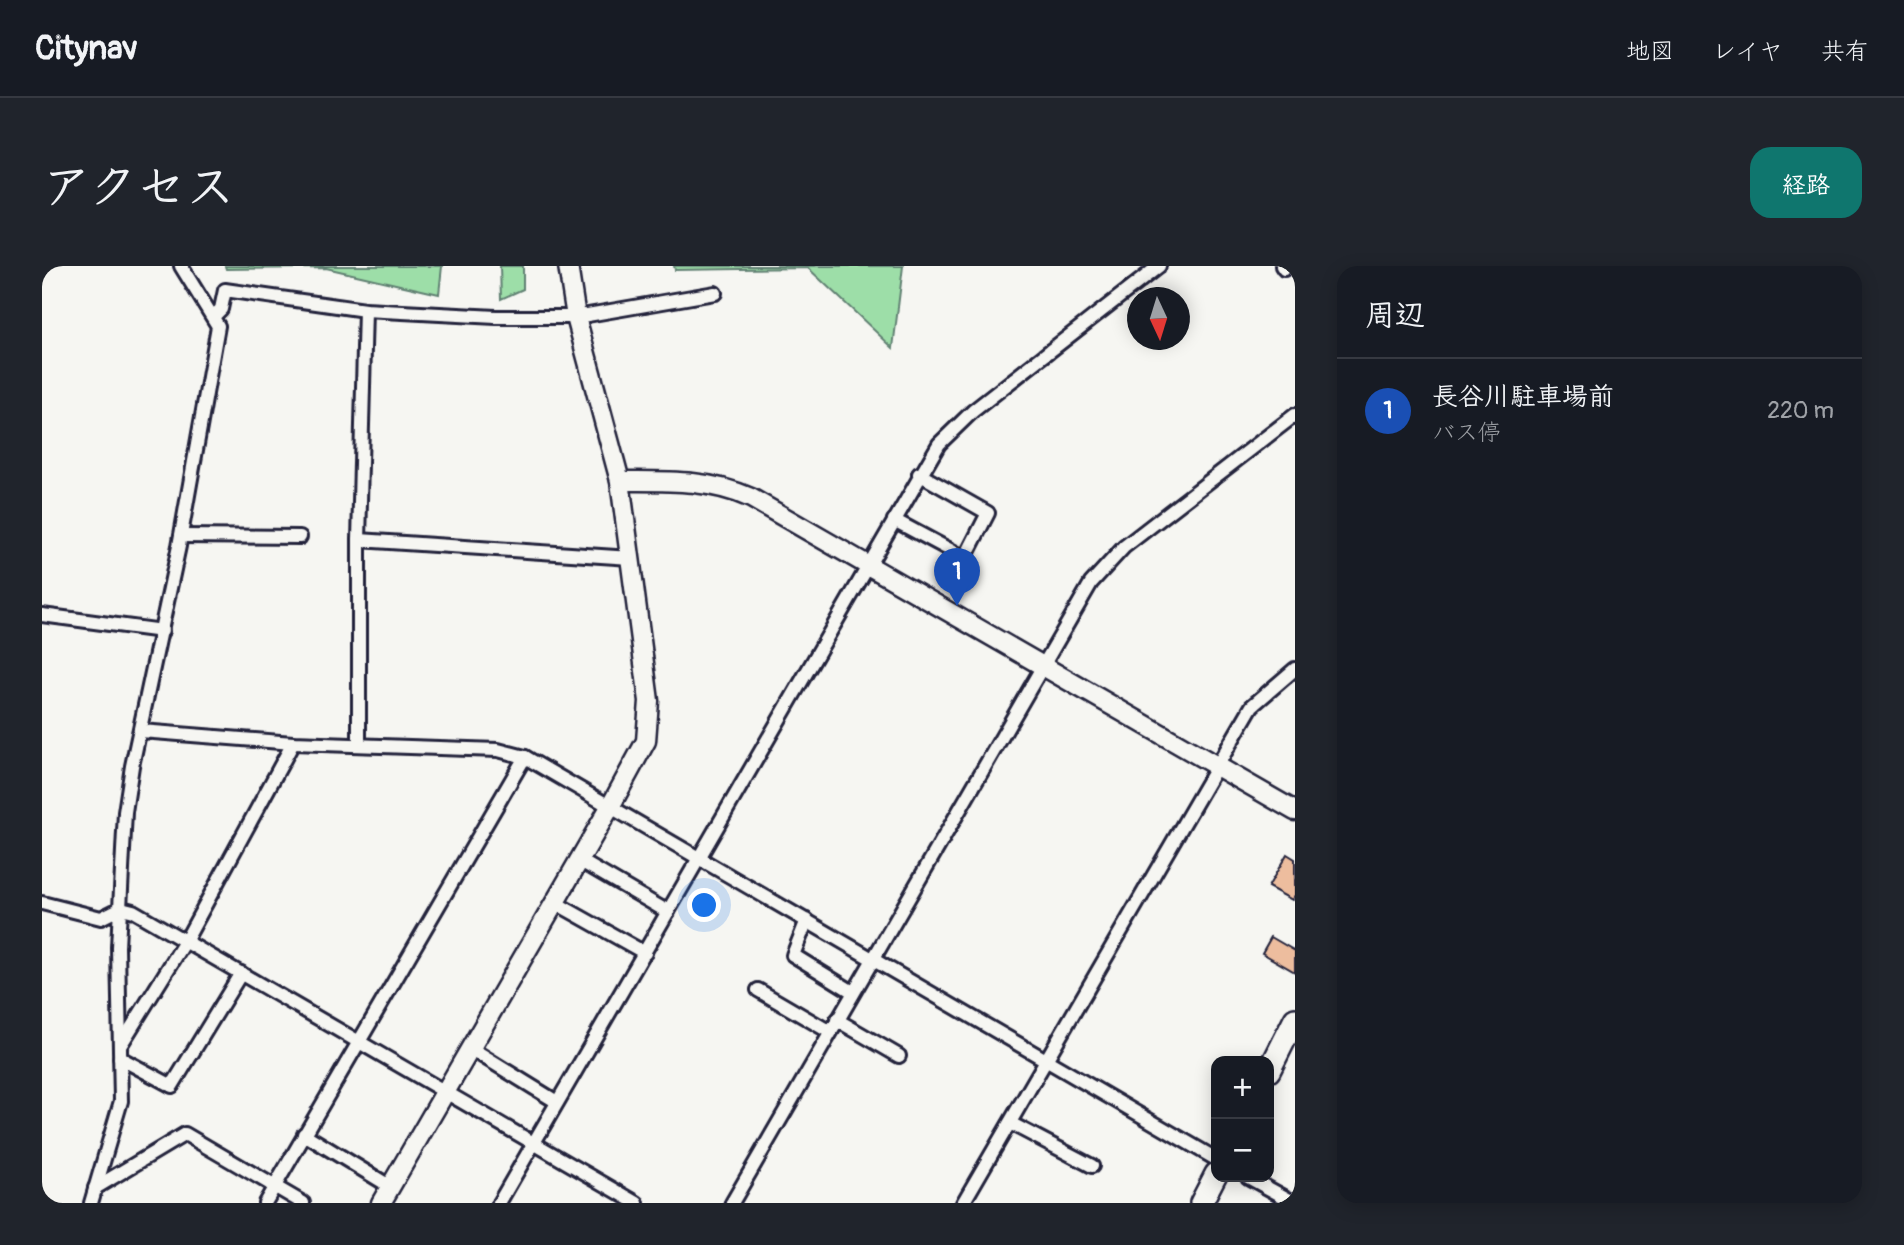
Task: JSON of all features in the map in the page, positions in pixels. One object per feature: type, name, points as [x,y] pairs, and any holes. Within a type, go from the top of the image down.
[{"type":"main road","points":[[1274,1061],[1295,1019]]},
{"type":"main road","points":[[1201,1203],[1212,1182]]},
{"type":"street","points":[[91,1203],[121,1101],[118,947],[125,812],[181,536],[218,326],[181,266]]},
{"type":"street","points":[[381,1203],[640,754],[649,729],[645,663],[620,481],[576,317],[568,266]]},
{"type":"street","points":[[499,1203],[919,474],[939,444],[957,424],[1159,266]]},
{"type":"street","points":[[214,316],[221,309],[225,290],[365,310],[496,317],[576,317],[715,293]]},
{"type":"street","points":[[359,744],[359,540],[365,310]]},
{"type":"street","points":[[732,1203],[1091,583],[1124,547],[1295,415]]},
{"type":"street","points":[[894,520],[965,558],[988,513],[919,474]]},
{"type":"street","points":[[620,481],[685,482],[728,487],[773,509],[1295,811]]},
{"type":"street","points":[[181,536],[300,537]]},
{"type":"street","points":[[359,540],[631,558]]},
{"type":"street","points":[[42,615],[162,631]]},
{"type":"street","points":[[963,1203],[1252,706],[1295,669]]},
{"type":"street","points":[[141,732],[293,743],[498,750],[525,757],[873,957],[1211,1156]]},
{"type":"street","points":[[120,1052],[186,940],[293,743]]},
{"type":"street","points":[[265,1203],[357,1041],[525,757]]},
{"type":"street","points":[[579,860],[668,912]]},
{"type":"street","points":[[554,902],[645,953]]},
{"type":"street","points":[[42,903],[101,918],[121,908],[133,911],[637,1203]]},
{"type":"street","points":[[807,920],[793,956],[853,992]]},
{"type":"street","points":[[120,1052],[172,1086],[241,973]]},
{"type":"street","points":[[758,989],[899,1056]]},
{"type":"street","points":[[471,1049],[557,1102]]},
{"type":"street","points":[[1010,1123],[1092,1166]]},
{"type":"street","points":[[95,1188],[185,1134],[303,1203]]},
{"type":"street","points":[[304,1134],[391,1187]]},
{"type":"street","points":[[1257,1182],[1295,1203]]},
{"type":"green space","points":[[225,266],[442,266],[439,294],[326,268],[226,269]]},
{"type":"green space","points":[[500,266],[523,266],[523,289],[501,299]]},
{"type":"green space","points":[[674,266],[903,266],[893,348],[808,268],[675,270]]},
{"type":"building","points":[[1287,854],[1295,859],[1295,895],[1292,900],[1268,887]]},
{"type":"building","points":[[1271,937],[1295,951],[1295,972],[1262,953]]},
{"type":"place","name":"長谷川駐車場前","points":[[957,606]]}]
